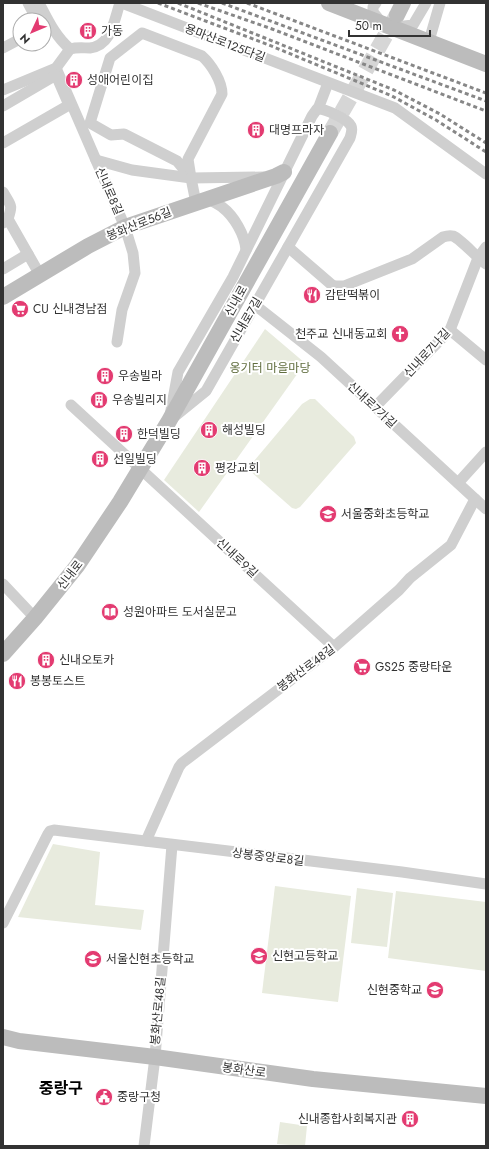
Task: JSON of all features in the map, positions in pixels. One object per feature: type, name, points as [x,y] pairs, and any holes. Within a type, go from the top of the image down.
[{"type":"main road","points":[[329,3],[394,17],[429,41],[486,64]]},
{"type":"main road","name":"신내로","points":[[3,654],[35,618],[77,566],[141,469],[330,133]]},
{"type":"main road","name":"봉화산로56길","points":[[3,297],[88,246],[125,227],[280,174]]},
{"type":"main road","name":"봉화산로","points":[[3,1037],[19,1041],[155,1057],[313,1079],[486,1096]]},
{"type":"street","points":[[28,3],[33,12]]},
{"type":"street","points":[[39,3],[53,30],[62,42],[70,49]]},
{"type":"street","points":[[3,90],[56,68],[70,49],[81,47],[88,48],[104,42],[108,37],[121,3]]},
{"type":"street","name":"용마산로125다길","points":[[121,3],[328,84],[395,108],[486,174]]},
{"type":"street","points":[[376,3],[373,7],[373,12],[394,17],[413,25],[426,3]]},
{"type":"street","points":[[429,41],[440,3]]},
{"type":"street","points":[[191,178],[188,159],[222,94],[222,87],[208,61],[202,56],[142,33],[110,58],[90,123],[111,135],[124,134],[177,161],[191,178],[202,201],[218,204],[229,214],[241,234],[246,250]]},
{"type":"street","points":[[3,48],[12,43]]},
{"type":"street","name":"신내로8길","points":[[56,68],[125,227],[133,253],[135,273],[122,310],[117,342]]},
{"type":"street","points":[[3,106],[56,75],[68,105],[3,143]]},
{"type":"street","points":[[169,421],[178,372],[233,277],[280,174],[312,116],[318,109],[328,84]]},
{"type":"street","name":"신내로7길","points":[[169,421],[206,391],[350,138],[352,132],[351,126],[345,120],[323,109],[318,109]]},
{"type":"street","points":[[96,160],[132,170],[191,178],[280,174]]},
{"type":"street","points":[[3,192],[12,212],[6,221],[40,275]]},
{"type":"street","points":[[288,248],[332,285],[339,287],[412,259],[443,237],[448,236],[456,238],[482,261]]},
{"type":"street","name":"신내로7나길","points":[[375,408],[450,330],[482,261],[486,247]]},
{"type":"street","points":[[3,269],[28,254]]},
{"type":"street","name":"신내로7가길","points":[[255,305],[321,357],[486,509]]},
{"type":"street","points":[[450,330],[486,360]]},
{"type":"street","points":[[71,405],[141,469]]},
{"type":"street","points":[[458,483],[486,452]]},
{"type":"street","name":"신내로9길","points":[[141,469],[334,647]]},
{"type":"street","name":"봉화산로48길","points":[[146,841],[182,763],[334,647],[399,590],[410,578],[451,545],[475,499]]},
{"type":"street","points":[[3,584],[35,618]]},
{"type":"street","name":"상봉중앙로8길","points":[[3,923],[50,831],[54,830],[486,884]]},
{"type":"street","name":"봉화산로48길","points":[[144,1146],[155,1057],[172,845]]},
{"type":"green space","name":"옹기터 마을마당","points":[[265,329],[305,363],[199,512],[164,480]]},
{"type":"green space","points":[[310,399],[315,399],[354,437],[356,443],[300,507],[296,509],[292,508],[250,471],[249,467],[302,404]]},
{"type":"green space","points":[[53,844],[100,852],[95,905],[144,910],[141,930],[18,917]]},
{"type":"green space","points":[[275,886],[351,896],[338,1002],[262,993]]},
{"type":"green space","points":[[357,888],[393,893],[387,947],[351,943]]},
{"type":"green space","points":[[396,891],[486,902],[486,971],[388,958]]},
{"type":"green space","points":[[280,1122],[307,1126],[305,1146],[277,1144]]},
{"type":"tunnel","points":[[330,133],[397,15]]},
{"type":"railway","points":[[158,3],[269,45],[392,96],[436,120],[486,152]]},
{"type":"railway","points":[[178,3],[394,90],[440,114],[486,143]]},
{"type":"railway","points":[[198,3],[272,29],[486,111]]},
{"type":"railway","points":[[222,3],[486,101]]},
{"type":"railway","points":[[247,3],[486,93]]},
{"type":"place","name":"가동","points":[[88,31]]},
{"type":"place","name":"성애어린이집","points":[[74,80]]},
{"type":"place","name":"대명프라자","points":[[256,130]]},
{"type":"place","name":"감탄떡볶이","points":[[312,295]]},
{"type":"place","name":"CU 신내경남점","points":[[20,309]]},
{"type":"place","name":"천주교 신내동교회","points":[[400,334]]},
{"type":"place","name":"우송빌라","points":[[105,376]]},
{"type":"place","name":"우송빌리지","points":[[99,400]]},
{"type":"place","name":"해성빌딩","points":[[209,430]]},
{"type":"place","name":"한덕빌딩","points":[[124,434]]},
{"type":"place","name":"선일빌딩","points":[[100,459]]},
{"type":"place","name":"평강교회","points":[[202,468]]},
{"type":"place","name":"서울중화초등학교","points":[[328,514]]},
{"type":"place","name":"성원아파트 도서실문고","points":[[110,612]]},
{"type":"place","name":"신내오토카","points":[[46,660]]},
{"type":"place","name":"GS25 중랑타운","points":[[362,667]]},
{"type":"place","name":"봉봉토스트","points":[[17,681]]},
{"type":"place","name":"신현고등학교","points":[[259,956]]},
{"type":"place","name":"서울신현초등학교","points":[[93,959]]},
{"type":"place","name":"신현중학교","points":[[435,990]]},
{"type":"place","name":"중랑구청","points":[[104,1097]]},
{"type":"place","name":"신내종합사회복지관","points":[[410,1119]]},
{"type":"district","name":"중랑구","points":[[61,1088]]}]
